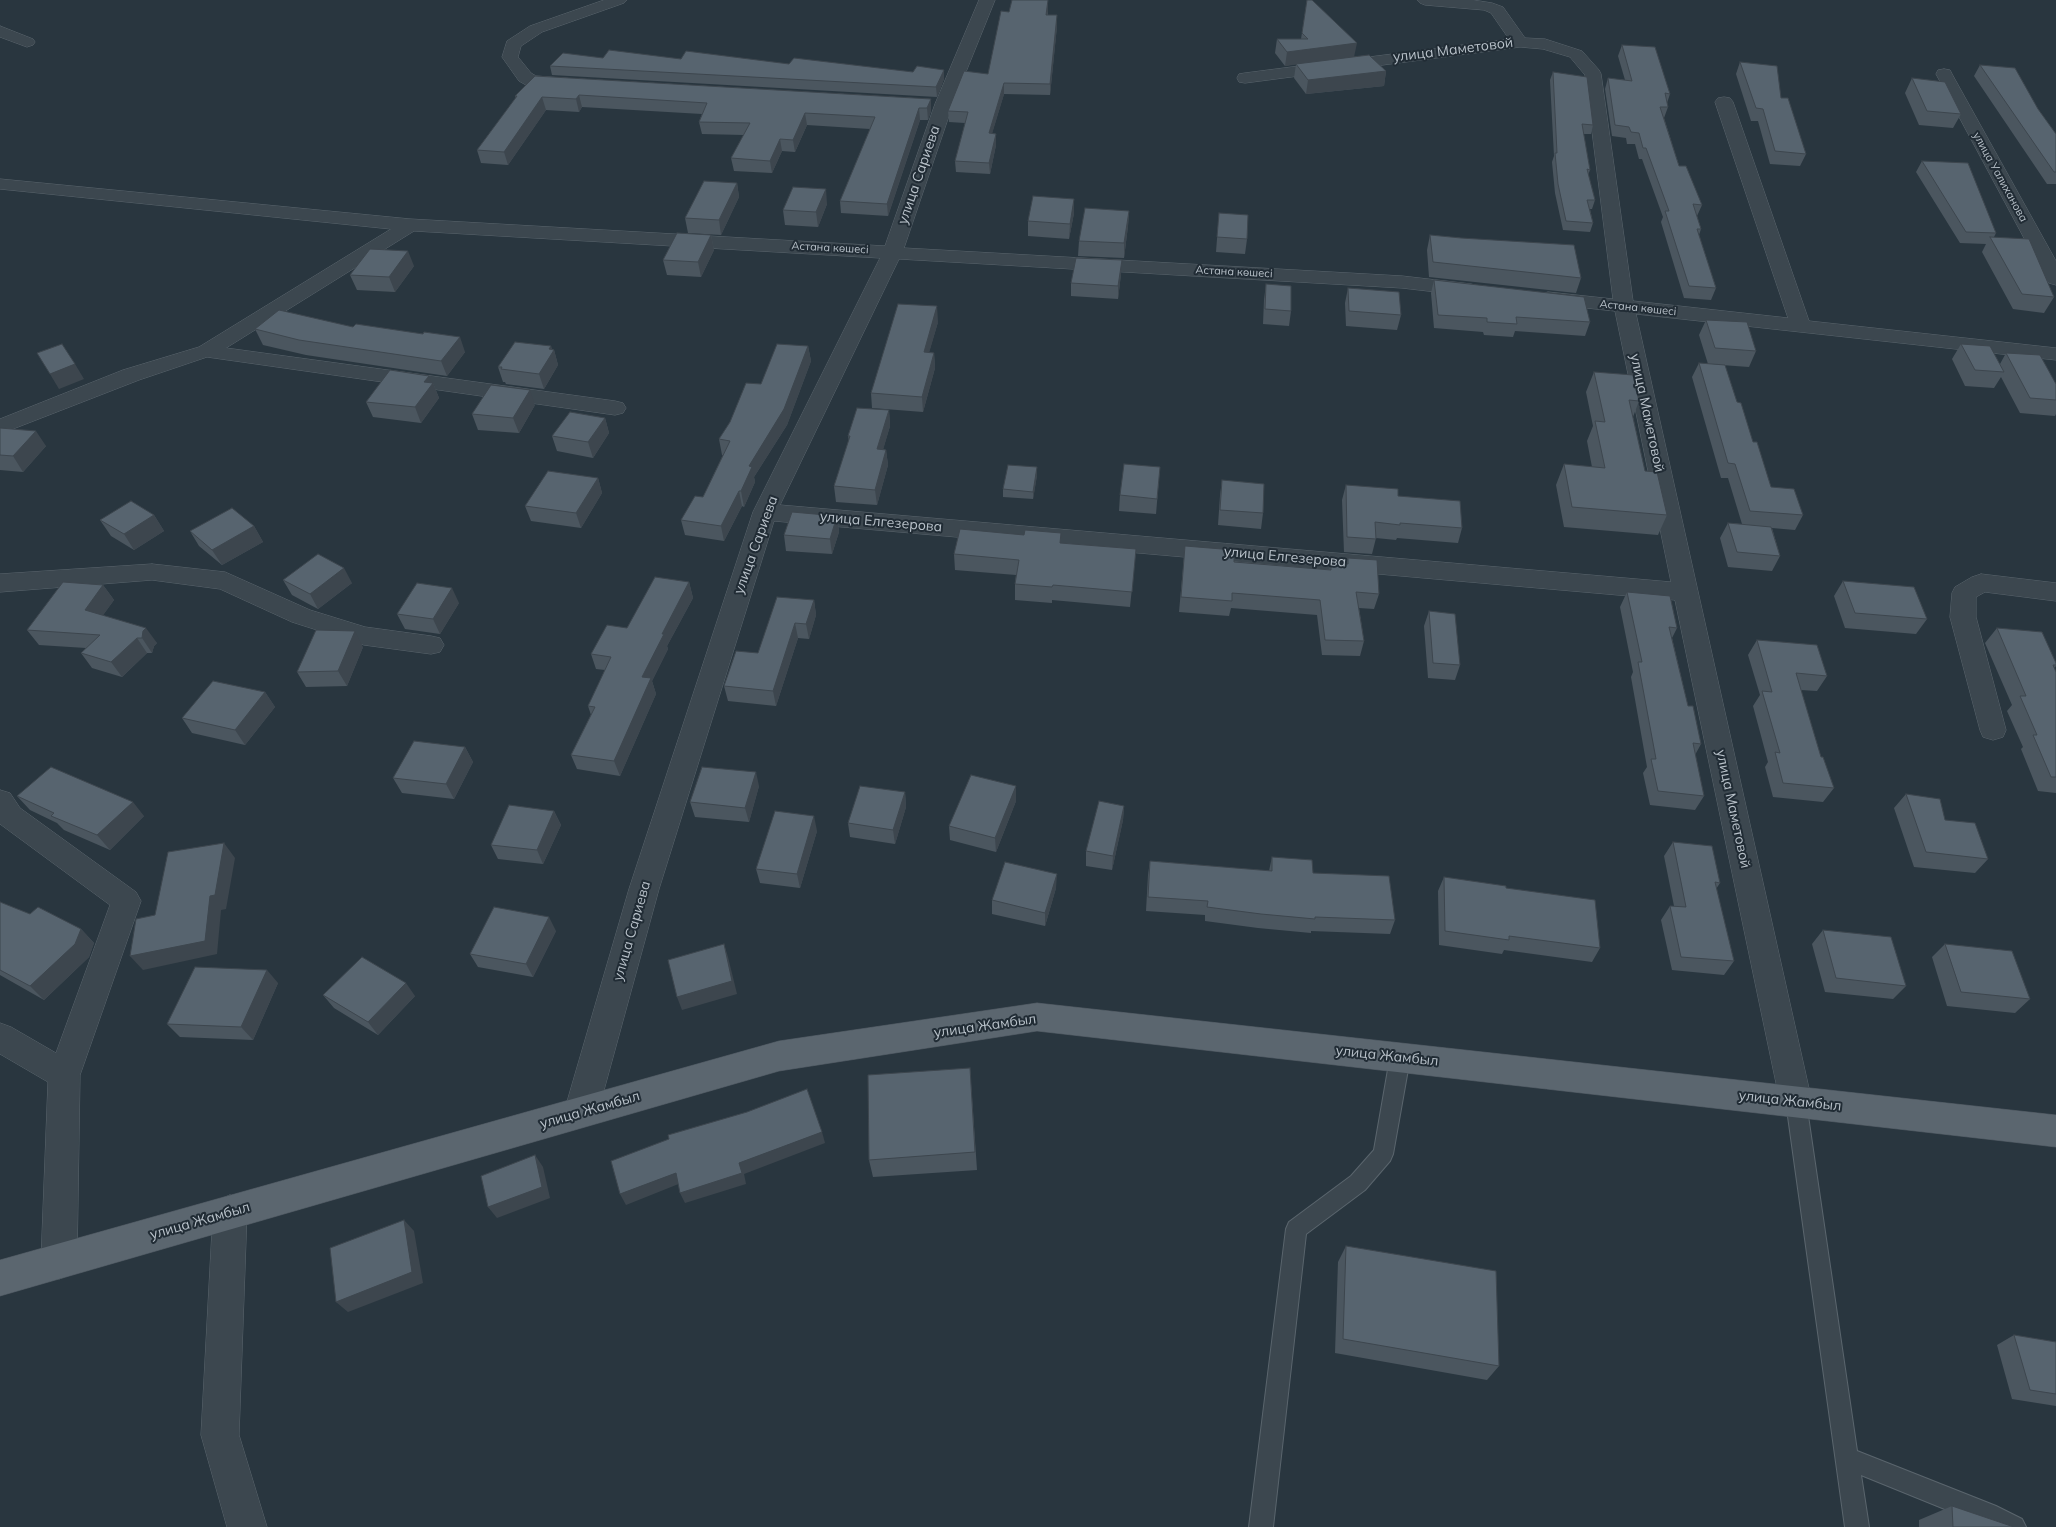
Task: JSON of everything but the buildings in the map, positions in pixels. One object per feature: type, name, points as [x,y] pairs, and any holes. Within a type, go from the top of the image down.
[{"type":"main road","name":"улица Жамбыл","points":[[0,1278],[779,1056],[1037,1017],[2056,1131]]},
{"type":"street","points":[[581,84],[532,81],[526,77],[510,57],[513,44],[536,29],[619,0]]},
{"type":"street","name":"улица Сариева","points":[[581,1112],[644,890],[765,512],[893,252],[934,103],[987,0]]},
{"type":"street","points":[[1425,0],[1497,10],[1520,42]]},
{"type":"street","points":[[0,31],[27,42]]},
{"type":"street","name":"улица Маметовой","points":[[1245,78],[1520,42],[1545,44],[1576,54],[1593,74],[1624,306],[1796,1102]]},
{"type":"street","name":"улица Уалиханова","points":[[1944,74],[2056,279]]},
{"type":"street","points":[[1724,102],[1801,326]]},
{"type":"street","name":"Астана көшесі","points":[[0,184],[410,225],[1402,282],[1488,292]]},
{"type":"street","points":[[0,427],[131,374],[206,351],[410,225]]},
{"type":"street","name":"Астана көшесі","points":[[1527,296],[2056,354]]},
{"type":"street","points":[[206,351],[614,408]]},
{"type":"street","name":"улица Елгезерова","points":[[765,512],[1685,592]]},
{"type":"street","points":[[0,583],[152,572],[225,581],[302,616],[364,636],[431,645]]},
{"type":"street","points":[[1993,730],[1962,617],[1964,594],[1981,583],[2056,592]]},
{"type":"street","points":[[0,801],[10,816],[126,901],[64,1075],[59,1261]]},
{"type":"street","points":[[0,1037],[64,1075]]},
{"type":"street","points":[[230,1212],[220,1434],[248,1527]]},
{"type":"lane","points":[[1261,1527],[1296,1229],[1358,1183],[1383,1154],[1400,1058]]},
{"type":"lane","points":[[1796,1102],[1857,1527]]},
{"type":"lane","points":[[1847,1458],[1988,1514],[2014,1527]]}]
